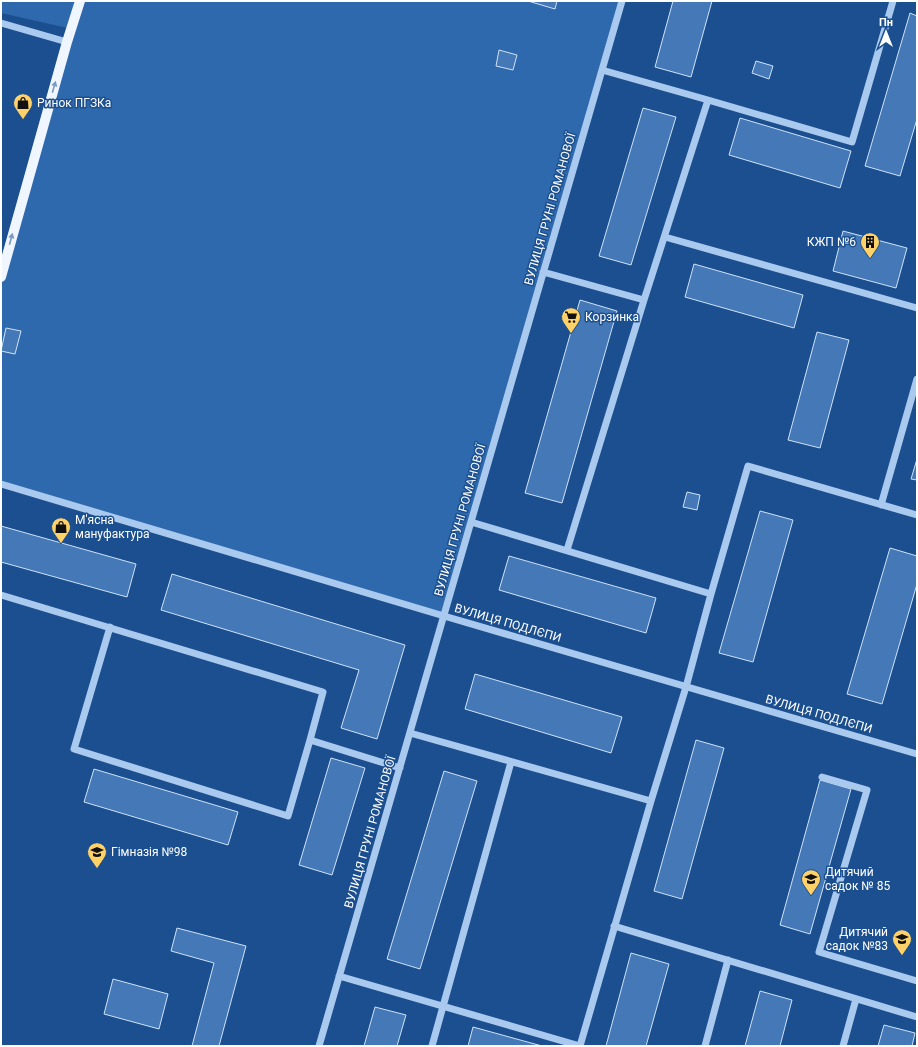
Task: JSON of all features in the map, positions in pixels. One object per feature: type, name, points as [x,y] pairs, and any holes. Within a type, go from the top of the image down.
[{"type":"main road","points":[[1,277],[67,42],[80,1]]},
{"type":"street","name":"ВУЛИЦЯ ГРУНІ РОМАНОВОЇ","points":[[319,1046],[622,1]]},
{"type":"street","points":[[602,70],[852,142],[893,1]]},
{"type":"street","points":[[1,23],[67,42]]},
{"type":"street","points":[[567,550],[644,300],[708,100]]},
{"type":"street","points":[[665,237],[917,308]]},
{"type":"street","points":[[544,272],[644,300]]},
{"type":"street","points":[[881,505],[917,379]]},
{"type":"street","points":[[339,976],[580,1046],[614,926],[686,687],[748,466],[917,515]]},
{"type":"street","name":"ВУЛИЦЯ ПОДЛЄПИ","points":[[1,484],[444,616],[917,754]]},
{"type":"street","points":[[471,522],[711,594]]},
{"type":"street","points":[[1,595],[110,627],[323,692],[288,816],[74,749],[110,627]]},
{"type":"street","points":[[410,732],[651,802]]},
{"type":"street","points":[[310,740],[400,768]]},
{"type":"street","points":[[432,1046],[511,762]]},
{"type":"street","points":[[822,777],[867,790],[819,952],[917,981]]},
{"type":"street","points":[[614,926],[917,1017]]},
{"type":"street","points":[[705,1046],[728,960]]},
{"type":"street","points":[[842,1046],[856,999]]},
{"type":"shaded area","points":[[1,1],[622,1],[444,616],[1,484],[1,277],[72,29],[1,13]]},
{"type":"building","points":[[528,1],[557,1],[555,9]]},
{"type":"building","points":[[673,1],[712,1],[691,77],[655,67]]},
{"type":"building","points":[[910,13],[917,16],[917,119],[900,176],[865,166]]},
{"type":"building","points":[[499,50],[517,55],[513,70],[496,66]]},
{"type":"building","points":[[756,61],[773,66],[769,79],[752,73]]},
{"type":"building","points":[[643,108],[676,117],[631,265],[599,256]]},
{"type":"building","points":[[740,118],[851,151],[840,188],[729,155]]},
{"type":"building","name":"КЖП №6","points":[[843,231],[907,248],[896,288],[833,271]]},
{"type":"building","points":[[694,264],[803,295],[794,328],[685,297]]},
{"type":"building","points":[[580,300],[617,311],[562,503],[525,493]]},
{"type":"building","points":[[6,328],[21,331],[15,354],[1,351]]},
{"type":"building","points":[[817,332],[849,340],[820,448],[788,440]]},
{"type":"building","points":[[917,459],[917,480],[911,479]]},
{"type":"building","points":[[687,492],[700,495],[697,510],[683,507]]},
{"type":"building","points":[[760,511],[793,520],[753,662],[719,653]]},
{"type":"building","points":[[1,526],[136,564],[127,597],[1,562]]},
{"type":"building","points":[[890,548],[917,556],[917,584],[882,704],[847,694]]},
{"type":"building","points":[[509,556],[656,598],[646,633],[499,590]]},
{"type":"building","points":[[172,574],[405,645],[377,739],[341,728],[359,670],[161,610]]},
{"type":"building","points":[[475,674],[622,717],[611,753],[465,709]]},
{"type":"building","points":[[696,740],[724,748],[682,899],[654,891]]},
{"type":"building","points":[[331,758],[365,768],[332,875],[299,865]]},
{"type":"building","points":[[94,769],[238,812],[228,845],[84,802]]},
{"type":"building","points":[[444,771],[477,781],[420,969],[387,959]]},
{"type":"building","points":[[820,780],[851,789],[810,934],[780,925]]},
{"type":"building","points":[[177,928],[246,946],[219,1046],[192,1046],[214,963],[171,951]]},
{"type":"building","points":[[631,953],[669,964],[646,1046],[606,1046]]},
{"type":"building","points":[[113,979],[168,994],[159,1029],[104,1014]]},
{"type":"building","points":[[760,991],[792,1000],[780,1046],[745,1046]]},
{"type":"building","points":[[375,1007],[406,1015],[397,1046],[364,1046]]},
{"type":"building","points":[[884,1025],[915,1033],[912,1046],[878,1046]]},
{"type":"building","points":[[473,1027],[542,1046],[468,1046]]},
{"type":"place","name":"Ринок ПГЗКа","points":[[23,120]]},
{"type":"place","name":"КЖП №6","points":[[870,259]]},
{"type":"place","name":"Корзинка","points":[[571,334]]},
{"type":"place","name":"М'ясна мануфактура","points":[[61,544]]},
{"type":"place","name":"Гімназія №98","points":[[97,869]]},
{"type":"place","name":"Дитячий садок № 85","points":[[811,896]]},
{"type":"place","name":"Дитячий садок №83","points":[[902,956]]}]
